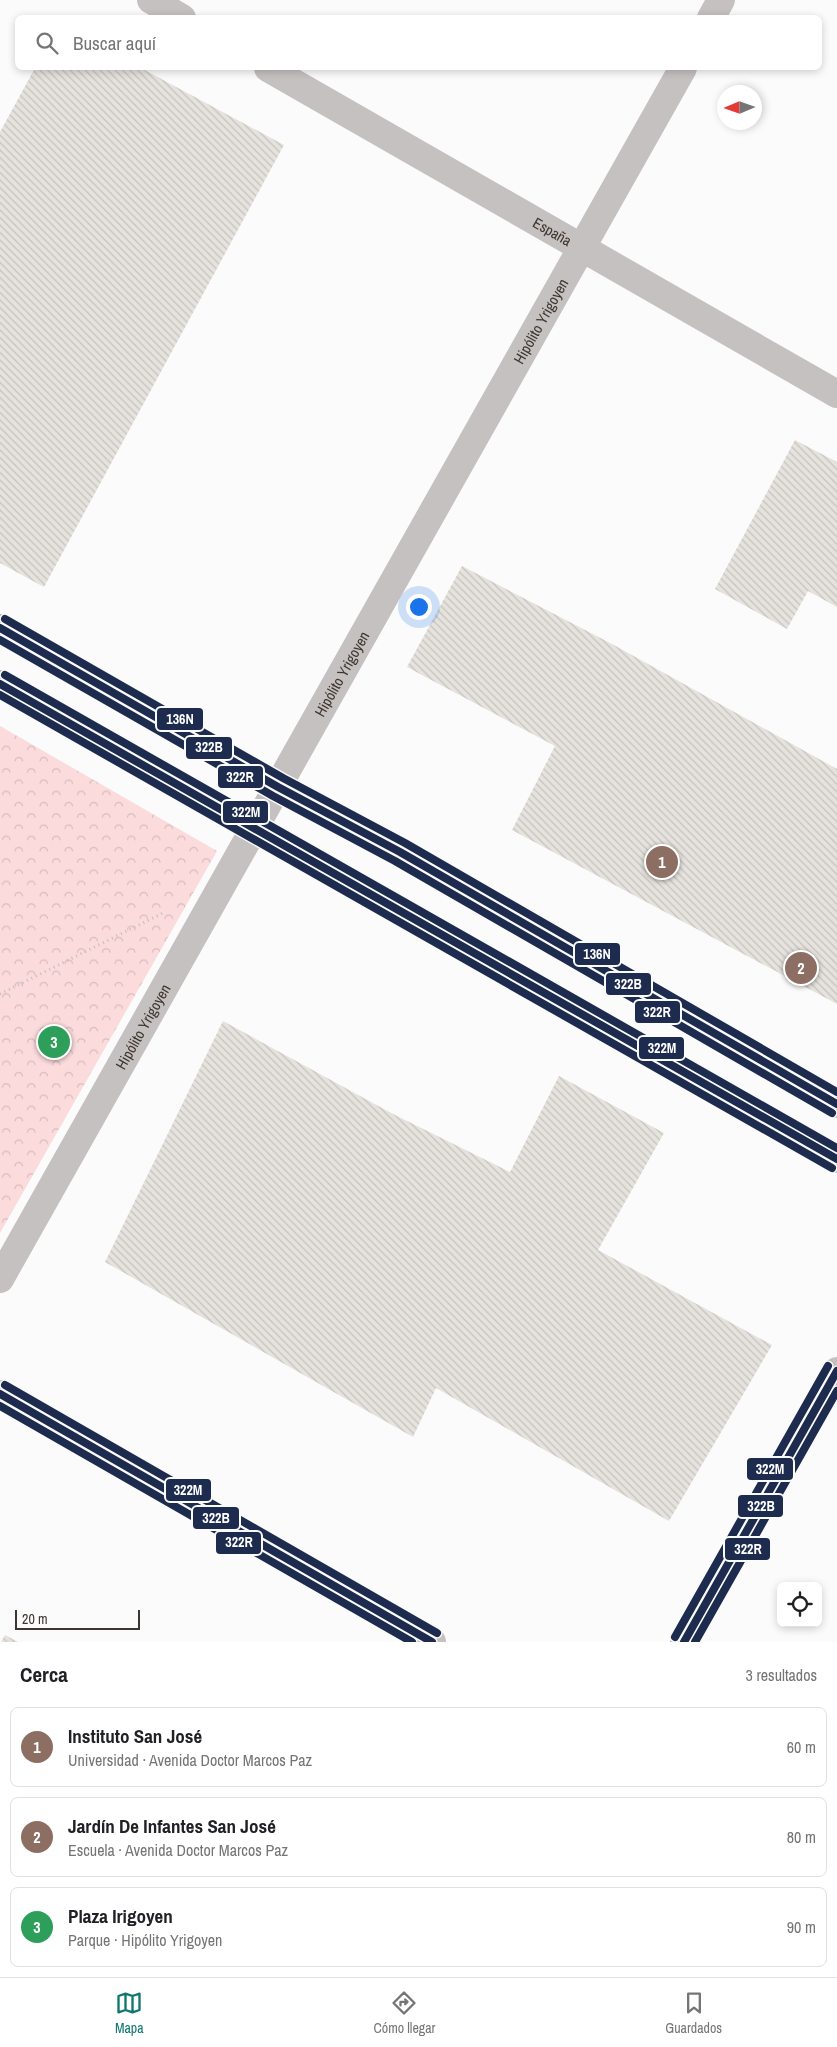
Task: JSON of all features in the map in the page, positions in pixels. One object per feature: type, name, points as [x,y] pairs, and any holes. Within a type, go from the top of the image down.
[{"type":"main road","points":[[0,628],[278,787],[400,852],[837,1104]]},
{"type":"main road","points":[[0,684],[837,1159]]},
{"type":"street","points":[[151,0],[177,15]]},
{"type":"street","points":[[713,15],[721,0]]},
{"type":"street","name":"España","points":[[271,70],[837,394]]},
{"type":"street","name":"Hipólito Yrigoyen","points":[[0,1279],[682,70]]},
{"type":"street","points":[[684,1642],[837,1372]]},
{"type":"street","points":[[0,1394],[432,1642]]},
{"type":"path","points":[[0,994],[172,908]]},
{"type":"green space","points":[[0,726],[217,851],[0,1233]]},
{"type":"building","points":[[34,70],[145,70],[284,145],[44,587],[0,563],[0,132]]},
{"type":"building","points":[[795,440],[837,462],[837,607],[808,591],[787,629],[715,589]]},
{"type":"building","points":[[462,566],[612,644],[837,769],[837,1004],[512,830],[555,746],[407,667]]},
{"type":"building","points":[[223,1021],[393,1114],[510,1172],[559,1076],[664,1133],[598,1250],[772,1345],[669,1521],[436,1388],[413,1437],[105,1262]]},
{"type":"building","points":[[5,1635],[18,1642],[1,1642]]},
{"type":"transit line","name":"136N","points":[[5,619],[283,778],[405,843],[837,1092]]},
{"type":"transit line","name":"322B","points":[[0,628],[278,787],[400,852],[837,1104]]},
{"type":"transit line","name":"322R","points":[[0,640],[273,796],[395,861],[832,1113]]},
{"type":"transit line","name":"322M","points":[[5,675],[837,1148]]},
{"type":"transit line","name":"322B","points":[[0,684],[837,1159]]},
{"type":"transit line","name":"322R","points":[[0,695],[832,1168]]},
{"type":"transit line","name":"322M","points":[[675,1637],[828,1366]]},
{"type":"transit line","name":"322B","points":[[684,1642],[837,1371]]},
{"type":"transit line","name":"322M","points":[[5,1385],[437,1633]]},
{"type":"transit line","name":"322R","points":[[695,1642],[837,1391]]},
{"type":"transit line","name":"322B","points":[[0,1394],[432,1642]]},
{"type":"transit line","name":"322R","points":[[0,1406],[412,1642]]},
{"type":"place","name":"Instituto San José","points":[[662,862]]},
{"type":"place","name":"Jardín De Infantes San José","points":[[801,968]]},
{"type":"place","name":"Plaza Irigoyen","points":[[54,1042]]}]
